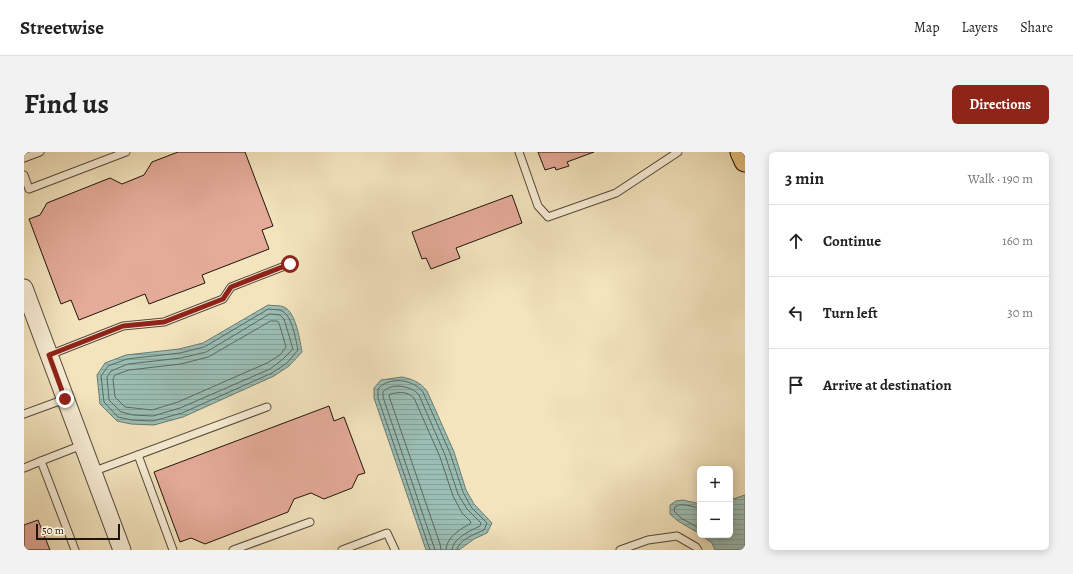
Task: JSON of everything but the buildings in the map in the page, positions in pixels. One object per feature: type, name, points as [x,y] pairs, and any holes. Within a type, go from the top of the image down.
[{"type":"main road","points":[[741,152],[745,161]]},
{"type":"street","points":[[24,288],[28,309],[49,355],[122,550]]},
{"type":"lane","points":[[24,158],[40,152]]},
{"type":"lane","points":[[24,175],[30,189],[126,152]]},
{"type":"lane","points":[[518,152],[538,206],[548,217],[616,193],[678,152]]},
{"type":"lane","points":[[49,355],[123,326],[164,322],[223,299],[231,287],[290,264]]},
{"type":"lane","points":[[24,414],[65,399]]},
{"type":"lane","points":[[92,472],[267,407]]},
{"type":"lane","points":[[24,468],[82,445]]},
{"type":"lane","points":[[138,455],[173,550]]},
{"type":"lane","points":[[41,461],[75,550]]},
{"type":"lane","points":[[233,550],[310,522]]},
{"type":"lane","points":[[342,550],[387,533],[395,550]]},
{"type":"lane","points":[[620,550],[648,540],[677,536],[696,547],[698,550]]},
{"type":"water","points":[[268,305],[284,307],[292,315],[297,327],[302,352],[289,366],[274,376],[183,417],[154,425],[131,424],[117,421],[100,404],[97,375],[105,363],[126,355],[179,349],[203,343]]},
{"type":"water","points":[[402,377],[416,381],[427,391],[454,452],[466,490],[474,504],[492,523],[487,533],[474,539],[459,550],[426,550],[374,398],[374,388],[381,380]]},
{"type":"water","points":[[745,495],[745,550],[715,550],[712,543],[705,538],[733,538],[733,499]]},
{"type":"water","points":[[683,500],[697,503],[697,532],[678,521],[670,514],[670,505],[676,501]]},
{"type":"route","points":[[65,399],[49,355],[123,326],[164,322],[223,299],[231,287],[290,264]]}]
